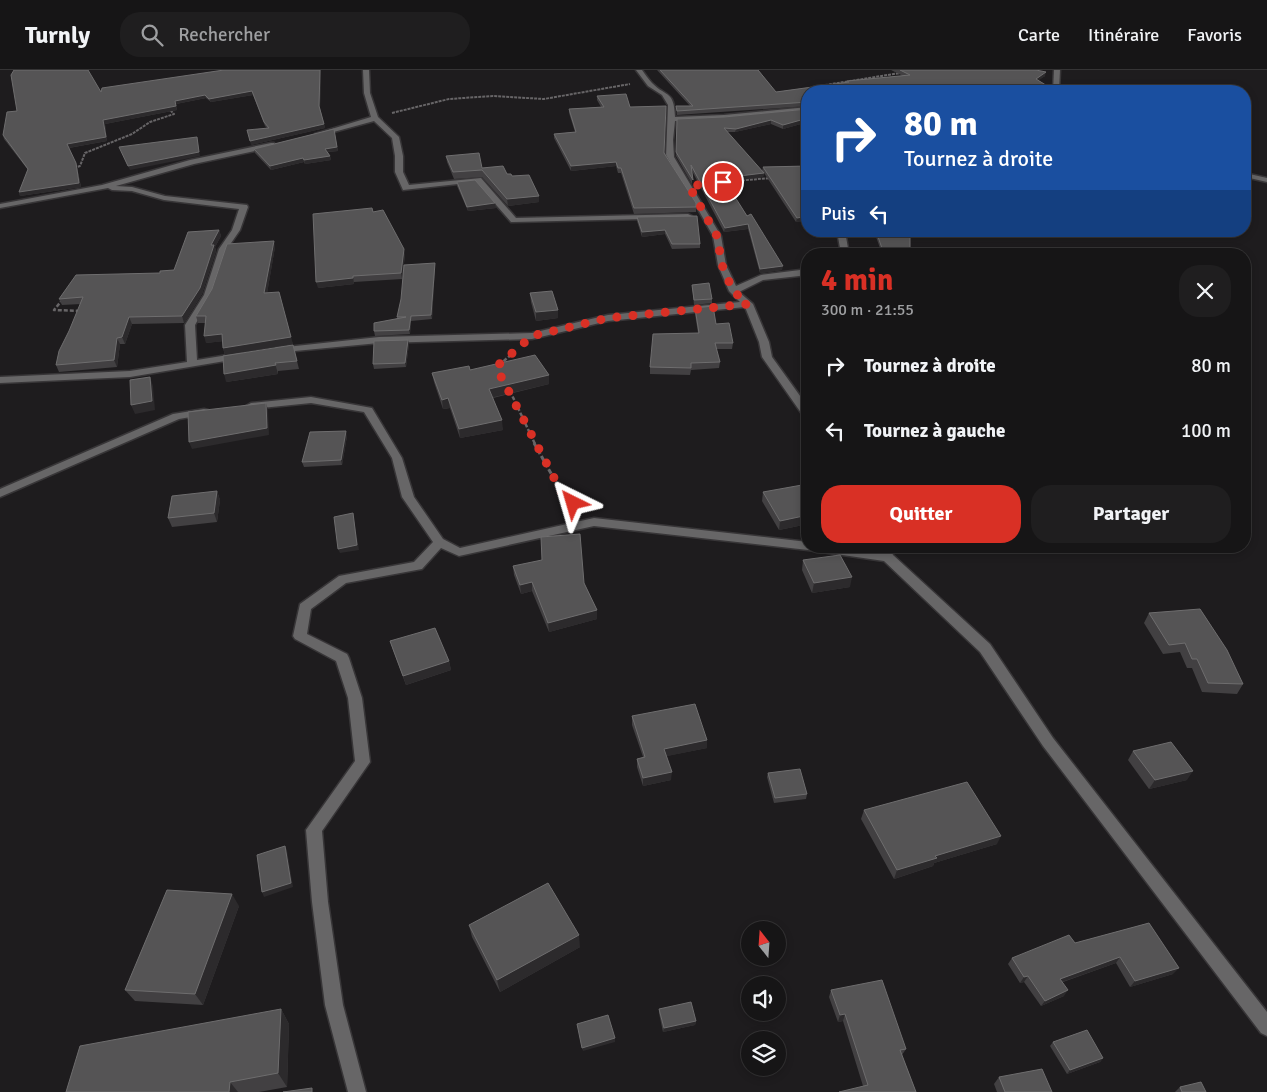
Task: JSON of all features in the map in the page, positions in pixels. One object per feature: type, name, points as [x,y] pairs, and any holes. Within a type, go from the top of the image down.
[{"type":"street","points":[[366,70],[367,93],[375,118],[395,137],[400,156],[399,172],[406,188],[478,180],[514,220],[706,216]]},
{"type":"street","points":[[639,70],[654,88],[664,94],[671,106],[670,157],[689,186],[717,236],[722,265],[733,291],[748,304],[764,342],[767,357],[801,405]]},
{"type":"street","points":[[1057,85],[1058,70]]},
{"type":"street","points":[[672,119],[724,117],[801,109]]},
{"type":"street","points":[[311,136],[375,118]]},
{"type":"street","points":[[0,206],[103,187],[193,162],[283,143]]},
{"type":"street","points":[[1251,176],[1267,180]]},
{"type":"street","points":[[103,187],[132,189],[164,198],[244,207],[236,230],[224,250],[208,295],[190,324],[192,364]]},
{"type":"street","points":[[733,291],[761,278],[801,273]]},
{"type":"street","points":[[0,380],[130,374],[311,346],[379,340],[532,336],[608,318],[748,304]]},
{"type":"street","points":[[236,408],[311,400],[368,410],[397,458],[408,497],[439,542],[459,552],[594,522],[801,545]]},
{"type":"street","points":[[0,493],[178,416],[216,410]]},
{"type":"street","points":[[357,1092],[334,1005],[320,902],[314,830],[363,762],[355,698],[342,658],[300,636],[305,607],[343,579],[418,566],[439,542]]},
{"type":"street","points":[[887,553],[985,648],[1048,742],[1267,1027]]},
{"type":"path","points":[[824,85],[907,71]]},
{"type":"path","points":[[375,118],[410,107],[449,99],[493,96],[544,99],[620,84],[648,82]]},
{"type":"path","points":[[71,169],[80,166],[85,153],[132,134],[150,122],[174,114],[164,104]]},
{"type":"path","points":[[689,186],[774,178]]},
{"type":"path","points":[[67,295],[54,310],[88,311]]},
{"type":"path","points":[[496,367],[532,336]]},
{"type":"path","points":[[506,383],[530,435],[562,493],[594,522]]},
{"type":"building","points":[[14,70],[88,70],[101,92],[102,88],[224,70],[320,70],[319,106],[324,124],[250,141],[247,130],[269,128],[264,122],[252,91],[209,99],[205,95],[175,101],[176,106],[103,120],[106,137],[67,144],[76,163],[79,183],[19,192],[28,169],[3,135],[7,112],[17,111],[11,75]]},
{"type":"building","points":[[660,70],[758,70],[776,92],[801,89],[801,102],[677,111],[676,106],[693,106]]},
{"type":"building","points":[[900,70],[1036,70],[1046,72],[1036,79],[1046,85],[827,85],[849,82],[847,81],[910,75]]},
{"type":"building","points":[[626,94],[630,107],[666,106],[664,153],[696,203],[696,207],[634,208],[621,168],[618,168],[616,162],[571,166],[554,134],[576,132],[569,109],[604,107],[597,96]]},
{"type":"building","points":[[801,110],[801,120],[783,125],[771,120],[736,129],[724,128],[764,173],[723,178],[747,216],[751,214],[783,266],[760,269],[748,224],[725,228],[691,165],[693,180],[676,152],[677,119],[724,117]]},
{"type":"building","points":[[334,129],[337,147],[325,149],[330,156],[304,160],[303,158],[270,166],[254,149]]},
{"type":"building","points":[[197,137],[199,152],[128,166],[119,147]]},
{"type":"building","points":[[479,153],[482,168],[503,166],[507,174],[512,176],[529,175],[539,196],[507,199],[482,170],[453,172],[446,156]]},
{"type":"building","points":[[801,166],[801,217],[797,218],[763,167]]},
{"type":"building","points":[[475,180],[495,203],[467,207],[457,182]]},
{"type":"building","points":[[372,208],[373,212],[383,210],[404,249],[401,273],[353,276],[353,278],[316,282],[313,214]]},
{"type":"building","points":[[697,216],[700,244],[672,244],[665,230],[642,232],[637,217]]},
{"type":"building","points":[[219,230],[211,245],[214,245],[200,288],[182,316],[129,317],[122,337],[117,338],[114,360],[56,365],[59,351],[83,297],[59,299],[76,275],[160,273],[160,271],[174,270],[188,232]]},
{"type":"building","points":[[878,237],[910,237],[910,248],[882,248]]},
{"type":"building","points":[[274,241],[264,293],[279,292],[291,337],[223,348],[222,334],[204,336],[206,316],[196,316],[212,289],[227,244]]},
{"type":"building","points":[[435,263],[431,315],[411,316],[409,330],[374,331],[374,323],[406,317],[397,317],[401,299],[404,265]]},
{"type":"building","points":[[709,283],[712,299],[694,300],[692,285]]},
{"type":"building","points":[[552,291],[558,310],[536,312],[530,293]]},
{"type":"building","points":[[713,306],[716,324],[729,323],[733,343],[715,343],[720,362],[691,363],[691,368],[650,367],[653,334],[699,333],[695,308]]},
{"type":"building","points":[[408,340],[405,363],[373,364],[374,341]]},
{"type":"building","points":[[293,345],[297,361],[275,363],[276,365],[224,374],[223,356]]},
{"type":"building","points":[[535,355],[549,375],[489,389],[502,420],[459,429],[448,398],[442,400],[432,373],[469,366],[470,370]]},
{"type":"building","points":[[150,377],[152,401],[131,405],[130,380]]},
{"type":"building","points":[[266,403],[267,428],[189,442],[188,412]]},
{"type":"building","points":[[346,431],[341,460],[302,462],[310,432]]},
{"type":"building","points":[[801,485],[801,516],[780,521],[763,492]]},
{"type":"building","points":[[217,491],[214,513],[168,518],[172,496]]},
{"type":"building","points":[[353,513],[357,545],[338,549],[334,517]]},
{"type":"building","points":[[580,534],[584,583],[597,610],[548,623],[532,582],[520,585],[513,566],[542,560],[541,537]]},
{"type":"building","points":[[840,555],[852,577],[814,583],[803,560]]},
{"type":"building","points":[[1200,609],[1227,650],[1243,684],[1208,683],[1197,659],[1192,659],[1185,643],[1169,645],[1149,613]]},
{"type":"building","points":[[435,628],[449,661],[403,676],[390,641]]},
{"type":"building","points":[[695,704],[707,740],[664,749],[672,772],[643,778],[637,759],[645,757],[632,716]]},
{"type":"building","points":[[1171,742],[1193,771],[1155,780],[1133,751]]},
{"type":"building","points":[[800,769],[807,794],[775,798],[768,773]]},
{"type":"building","points":[[967,782],[1001,836],[897,870],[864,810]]},
{"type":"building","points":[[285,846],[291,883],[262,892],[257,855]]},
{"type":"building","points":[[548,883],[579,935],[497,980],[469,925]]},
{"type":"building","points":[[167,890],[232,894],[195,994],[125,990]]},
{"type":"building","points":[[1149,923],[1179,968],[1135,981],[1120,957],[1060,979],[1068,990],[1045,1001],[1028,976],[1024,977],[1012,958],[1069,935],[1075,943]]},
{"type":"building","points":[[882,980],[906,1049],[900,1050],[916,1092],[839,1092],[868,1085],[845,1014],[840,1015],[831,990]]},
{"type":"building","points":[[691,1002],[696,1021],[664,1028],[659,1009]]},
{"type":"building","points":[[281,1009],[278,1073],[230,1082],[229,1092],[66,1092],[80,1046]]},
{"type":"building","points":[[608,1015],[615,1038],[582,1048],[577,1024]]},
{"type":"building","points":[[1087,1030],[1103,1058],[1070,1070],[1053,1042]]},
{"type":"building","points":[[1042,1069],[1052,1092],[1005,1092],[999,1077]]},
{"type":"building","points":[[1201,1082],[1206,1092],[1182,1092],[1180,1087]]},
{"type":"building","points":[[312,1088],[312,1092],[283,1092]]},
{"type":"route","points":[[573,503],[562,493],[530,435],[515,400],[496,367],[532,336],[608,318],[748,304],[733,291],[722,265],[717,236],[689,186],[723,182]]}]
